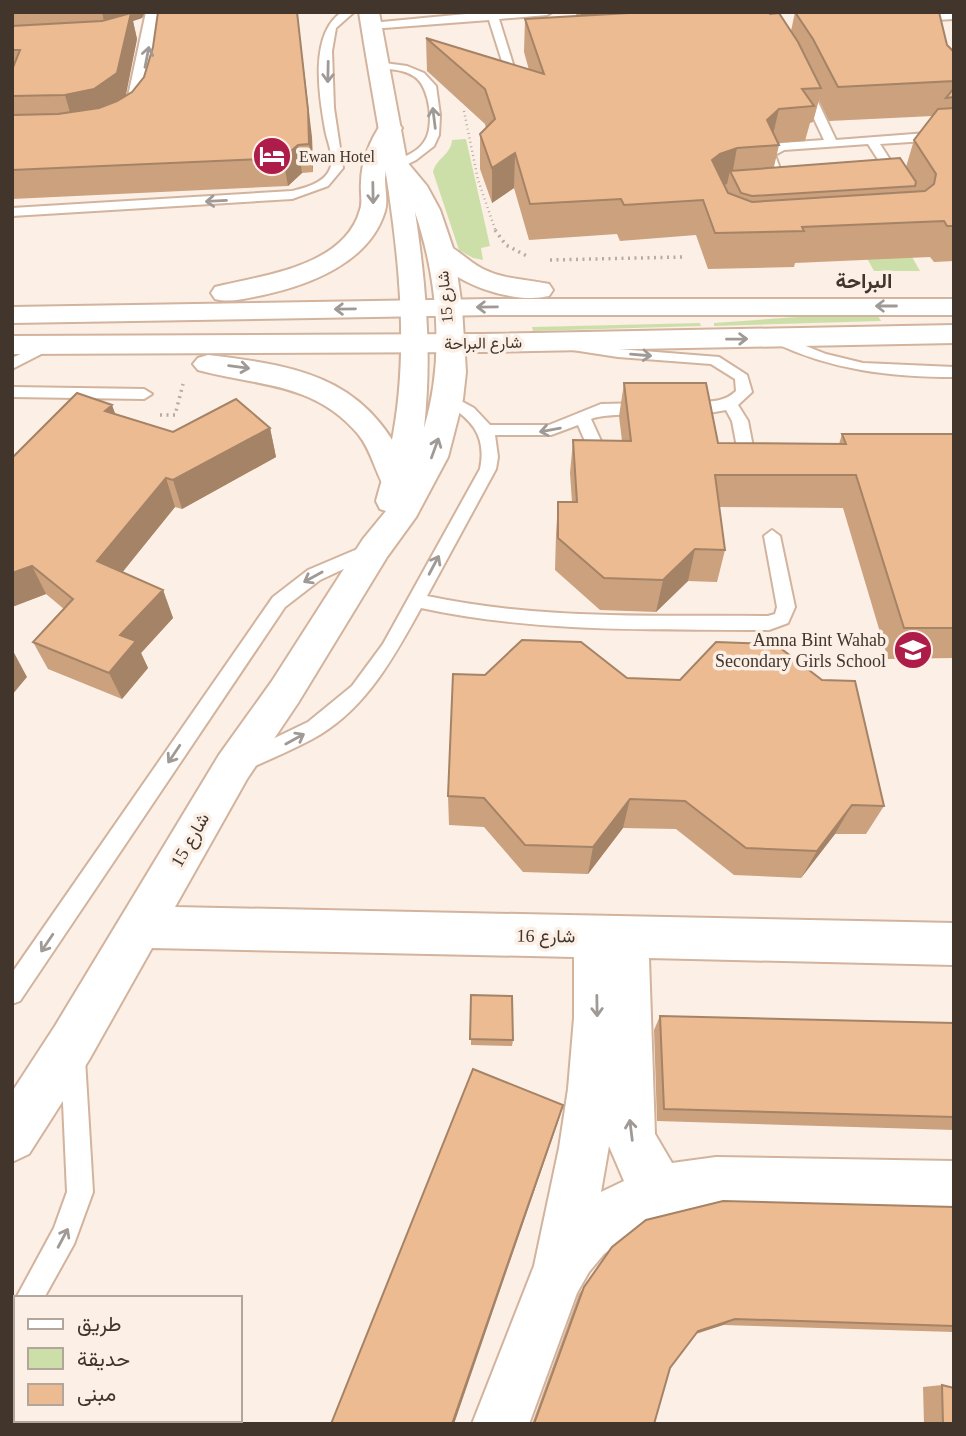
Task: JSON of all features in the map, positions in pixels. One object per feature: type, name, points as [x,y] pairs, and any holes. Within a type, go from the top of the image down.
[{"type":"street","name":"شارع 15","points":[[365,17],[396,165],[413,308],[414,344],[410,418],[398,484],[375,548]]},
{"type":"street","points":[[12,133],[97,128],[118,122],[132,113],[138,103],[147,23]]},
{"type":"street","points":[[19,315],[100,299],[245,291],[319,267],[349,246],[368,224],[374,201],[375,162],[390,128]]},
{"type":"street","name":"شارع 15","points":[[12,1138],[72,1043],[233,767],[285,692],[375,548],[398,517],[427,467],[442,428],[448,399],[451,372],[449,308],[441,251],[422,198],[396,165]]},
{"type":"street","points":[[441,251],[470,273],[516,288],[639,294],[726,305]]},
{"type":"street","name":"شارع البراحة","points":[[19,315],[726,305],[954,307]]},
{"type":"street","name":"شارع البراحة","points":[[12,345],[414,344],[954,334]]},
{"type":"street","points":[[50,344],[245,368],[302,382],[335,398],[371,427],[383,444],[398,484]]},
{"type":"street","name":"شارع 16","points":[[139,928],[954,944]]},
{"type":"street","points":[[611,937],[631,1134],[637,1156],[660,1190]]},
{"type":"street","points":[[500,1424],[559,1272],[578,1181],[593,1086],[597,1029],[611,937]]},
{"type":"street","points":[[559,1272],[580,1243],[606,1219],[634,1201],[660,1190],[687,1184],[716,1182],[954,1186]]},
{"type":"lane","points":[[12,212],[280,196],[312,189],[328,180],[337,170],[338,158],[328,108],[328,36],[338,19],[365,17],[452,21],[492,14],[548,12]]},
{"type":"lane","points":[[492,14],[512,77]]},
{"type":"lane","points":[[900,19],[954,17],[950,29]]},
{"type":"lane","points":[[377,65],[409,69],[426,79],[430,86],[436,132],[434,139],[419,154],[396,165]]},
{"type":"lane","points":[[798,74],[832,144]]},
{"type":"lane","points":[[779,178],[768,157],[771,151],[781,147],[944,136]]},
{"type":"lane","points":[[872,141],[894,183]]},
{"type":"lane","points":[[778,339],[844,365],[895,373],[954,372]]},
{"type":"lane","points":[[486,430],[551,430],[612,408],[705,409],[730,404],[744,392],[742,378],[735,371],[714,360],[618,353],[549,342]]},
{"type":"lane","points":[[12,364],[50,344]]},
{"type":"lane","points":[[12,392],[144,394]]},
{"type":"lane","points":[[233,767],[288,743],[338,710],[376,671],[488,469],[492,456],[486,430],[467,408],[448,399]]},
{"type":"lane","points":[[730,404],[740,421],[749,469]]},
{"type":"lane","points":[[582,417],[593,440],[593,466]]},
{"type":"lane","points":[[416,600],[468,612],[523,618],[769,624],[782,618],[786,607],[772,536]]},
{"type":"lane","points":[[12,993],[279,602],[314,575],[375,548]]},
{"type":"lane","points":[[30,1296],[65,1235],[80,1192],[72,1043]]},
{"type":"path","points":[[464,110],[475,173],[499,237],[515,251],[534,258]]},
{"type":"path","points":[[541,260],[682,257]]},
{"type":"green space","points":[[466,139],[490,246],[481,248],[483,260],[459,250],[433,172],[452,140]]},
{"type":"green space","points":[[863,251],[911,255],[920,271],[874,271]]},
{"type":"green space","points":[[825,315],[878,316],[881,321],[714,326],[714,323]]},
{"type":"green space","points":[[700,323],[701,326],[533,331],[532,327]]},
{"type":"building","points":[[158,12],[297,12],[309,144],[298,145],[283,158],[12,170],[12,115],[58,114],[99,108],[132,92],[144,77],[153,47]]},
{"type":"building","points":[[647,12],[779,13],[798,42],[821,88],[802,89],[814,106],[779,109],[767,120],[779,145],[737,148],[712,160],[728,193],[752,202],[925,191],[934,184],[936,174],[914,140],[938,109],[954,108],[954,226],[947,226],[944,221],[802,227],[804,231],[715,233],[703,200],[624,205],[621,199],[530,204],[515,153],[492,168],[480,134],[495,119],[485,89],[426,38],[544,74],[525,19]]},
{"type":"building","points":[[795,12],[939,12],[947,45],[954,52],[954,81],[838,87],[813,39]]},
{"type":"building","points":[[131,13],[117,73],[94,89],[65,95],[12,96],[12,70],[20,50],[12,50],[12,26],[102,21]]},
{"type":"building","points":[[954,88],[954,97],[946,98]]},
{"type":"building","points":[[900,158],[916,182],[915,186],[752,196],[741,193],[730,171]]},
{"type":"building","points":[[624,383],[706,383],[718,443],[846,444],[842,434],[954,434],[954,628],[904,628],[856,475],[715,475],[725,550],[695,549],[663,580],[604,578],[558,538],[558,502],[577,502],[573,440],[631,441]]},
{"type":"building","points":[[77,393],[112,405],[105,411],[173,432],[236,399],[270,428],[173,480],[166,478],[97,561],[163,590],[120,635],[136,641],[109,673],[33,642],[73,599],[32,566],[12,573],[12,458]]},
{"type":"building","points":[[522,640],[581,642],[627,678],[680,680],[716,642],[775,644],[822,680],[855,681],[884,806],[852,805],[817,851],[746,848],[685,801],[630,799],[593,847],[525,845],[484,798],[448,796],[453,674],[485,675]]},
{"type":"building","points":[[471,995],[512,996],[513,1040],[470,1039]]},
{"type":"building","points":[[660,1016],[954,1023],[954,1117],[664,1109]]},
{"type":"building","points":[[473,1069],[563,1105],[452,1424],[331,1424]]},
{"type":"building","points":[[723,1201],[954,1207],[954,1326],[735,1319],[698,1331],[670,1368],[654,1424],[534,1424],[584,1287],[612,1247],[646,1220]]},
{"type":"building","points":[[942,1385],[954,1388],[954,1424],[943,1424]]},
{"type":"place","name":"Ewan Hotel","points":[[272,156]]},
{"type":"place","name":"Amna Bint Wahab Secondary Girls School","points":[[913,650]]},
{"type":"district","name":"البراحة","points":[[864,281]]}]
